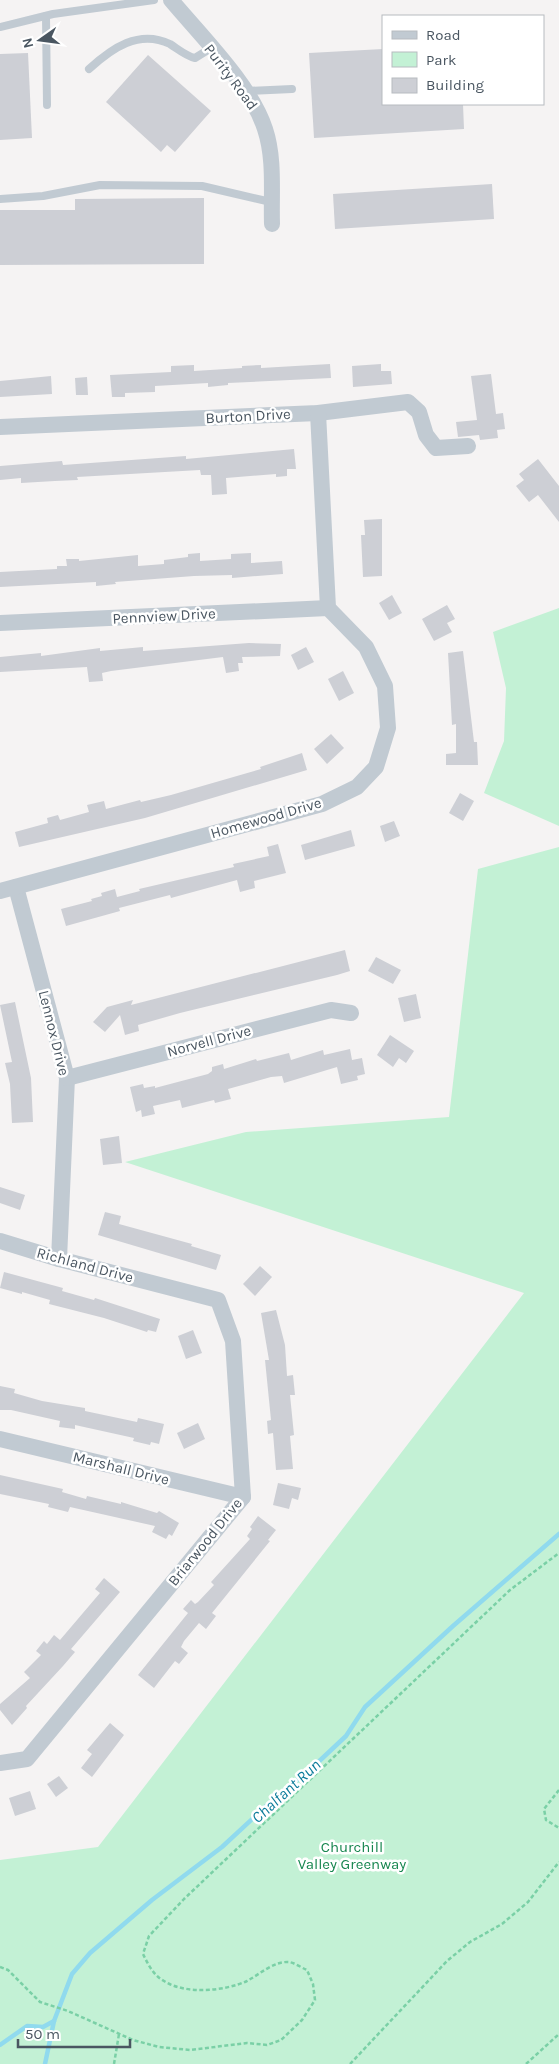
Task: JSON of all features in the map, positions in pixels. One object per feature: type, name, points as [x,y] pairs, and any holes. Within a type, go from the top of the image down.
[{"type":"street","name":"Purity Road","points":[[171,0],[246,91],[259,115],[267,138],[271,162],[272,224]]},
{"type":"street","name":"Burton Drive","points":[[0,428],[318,413],[408,402],[419,412],[426,435],[436,448],[468,446]]},
{"type":"street","points":[[318,413],[328,608]]},
{"type":"street","name":"Pennview Drive","points":[[0,624],[328,608]]},
{"type":"street","name":"Homewood Drive","points":[[8,889],[322,804],[357,787],[376,767],[388,728],[384,686],[366,646],[328,608]]},
{"type":"street","name":"Lennox Drive","points":[[8,889],[67,1078],[59,1259]]},
{"type":"street","name":"Norvell Drive","points":[[67,1078],[331,1010],[351,1013]]},
{"type":"street","name":"Richland Drive","points":[[0,1241],[59,1259],[171,1288]]},
{"type":"street","name":"Briarwood Drive","points":[[0,1763],[27,1759],[243,1497],[233,1342],[218,1300],[171,1288]]},
{"type":"street","name":"Marshall Drive","points":[[0,1439],[243,1497]]},
{"type":"lane","points":[[0,27],[46,16],[154,0]]},
{"type":"lane","points":[[46,16],[47,105]]},
{"type":"lane","points":[[89,69],[117,47],[139,39],[160,40],[195,58],[211,48]]},
{"type":"lane","points":[[246,91],[292,89]]},
{"type":"lane","points":[[0,199],[43,196],[100,185],[202,186],[271,202]]},
{"type":"path","points":[[0,1967],[8,1970],[40,2002],[68,2011],[120,2034],[159,2047],[190,2050],[247,2043],[267,2045],[281,2040],[302,2020],[315,2000],[313,1984],[307,1970],[290,1962],[273,1966],[246,1981],[216,1989],[184,1988],[164,1982],[152,1971],[143,1954],[149,1936],[184,1899],[510,1590],[559,1552]]},
{"type":"path","points":[[559,1790],[544,1809],[546,1820],[559,1828]]},
{"type":"path","points":[[350,2064],[447,1961],[470,1942],[502,1924],[528,1902],[559,1862]]},
{"type":"path","points":[[114,2064],[120,2034]]},
{"type":"path","points":[[526,2064],[559,2034]]},
{"type":"green space","points":[[559,608],[559,826],[484,793],[504,741],[506,688],[493,632]]},
{"type":"green space","name":"Churchill Valley Greenway","points":[[559,847],[559,2064],[0,2064],[0,1860],[98,1847],[524,1293],[125,1162],[246,1132],[449,1117],[478,869]]},
{"type":"building","points":[[382,49],[382,105],[463,105],[464,129],[314,138],[309,53]]},
{"type":"building","points":[[28,53],[32,138],[0,140],[0,54]]},
{"type":"building","points":[[148,55],[211,111],[175,152],[167,145],[161,152],[106,102]]},
{"type":"building","points":[[492,184],[494,219],[335,229],[333,194]]},
{"type":"building","points":[[204,198],[204,264],[0,265],[0,210],[75,210],[75,199]]},
{"type":"building","points":[[330,364],[331,378],[228,383],[228,385],[208,387],[208,383],[155,386],[155,392],[125,393],[125,397],[112,397],[110,375],[171,372],[171,366],[194,365],[194,371],[261,365],[261,368]]},
{"type":"building","points":[[381,364],[381,371],[391,371],[392,384],[353,387],[352,366]]},
{"type":"building","points":[[491,374],[496,414],[503,413],[505,429],[497,430],[498,438],[480,440],[479,435],[458,437],[456,422],[477,420],[471,376]]},
{"type":"building","points":[[51,376],[52,394],[0,397],[0,381]]},
{"type":"building","points":[[87,377],[88,395],[76,395],[75,378]]},
{"type":"building","points":[[294,449],[296,469],[287,469],[287,476],[276,477],[276,474],[226,478],[227,494],[212,495],[211,475],[201,475],[200,470],[77,477],[78,480],[21,483],[21,478],[0,480],[0,466],[62,461],[63,465],[186,456],[186,459]]},
{"type":"building","points":[[538,459],[559,486],[559,522],[538,495],[529,502],[516,486],[524,480],[519,474]]},
{"type":"building","points":[[382,519],[382,576],[363,577],[361,535],[365,535],[364,520]]},
{"type":"building","points":[[200,553],[200,561],[231,559],[231,554],[251,553],[251,563],[282,561],[283,574],[232,578],[232,575],[194,576],[115,582],[116,584],[96,586],[96,582],[0,587],[0,572],[57,569],[57,566],[67,566],[66,559],[79,559],[79,561],[138,555],[138,566],[164,564],[164,560],[188,557],[188,554]]},
{"type":"building","points":[[392,595],[402,613],[389,620],[379,603]]},
{"type":"building","points":[[447,605],[455,619],[447,623],[452,632],[434,641],[422,619]]},
{"type":"building","points":[[249,643],[281,644],[280,656],[242,657],[243,663],[238,663],[239,671],[226,673],[223,657],[111,671],[102,673],[103,681],[89,682],[87,667],[0,672],[0,657],[41,653],[41,656],[100,648],[100,651],[143,647],[143,651]]},
{"type":"building","points":[[306,647],[314,662],[298,670],[291,655]]},
{"type":"building","points":[[463,651],[474,742],[477,742],[478,765],[446,765],[446,754],[456,753],[456,724],[452,725],[448,653]]},
{"type":"building","points":[[343,671],[354,693],[339,701],[328,679]]},
{"type":"building","points":[[331,734],[344,748],[327,764],[314,749]]},
{"type":"building","points":[[302,753],[307,770],[145,818],[19,847],[15,832],[48,823],[47,818],[58,815],[60,820],[89,812],[87,805],[104,801],[106,809],[140,800],[141,802],[171,795],[261,769],[260,767]]},
{"type":"building","points":[[460,793],[474,801],[463,821],[449,813]]},
{"type":"building","points":[[394,821],[400,836],[385,842],[380,826]]},
{"type":"building","points":[[351,830],[355,846],[305,860],[301,845]]},
{"type":"building","points":[[278,844],[286,873],[254,881],[255,888],[240,892],[237,880],[171,898],[170,895],[119,908],[120,911],[66,926],[61,909],[92,901],[91,899],[102,896],[101,893],[115,889],[117,897],[140,891],[139,889],[234,867],[233,864],[269,856],[267,847]]},
{"type":"building","points":[[345,950],[350,971],[337,975],[180,1013],[138,1025],[139,1031],[125,1035],[120,1015],[105,1032],[93,1022],[107,1007],[133,1000],[131,1005]]},
{"type":"building","points":[[376,957],[401,970],[393,984],[368,971]]},
{"type":"building","points":[[416,994],[421,1018],[404,1022],[398,998]]},
{"type":"building","points":[[15,1002],[31,1078],[33,1122],[12,1123],[10,1084],[5,1063],[12,1062],[0,1005]]},
{"type":"building","points":[[390,1035],[414,1051],[406,1063],[399,1058],[393,1067],[377,1055]]},
{"type":"building","points":[[350,1049],[352,1060],[362,1058],[365,1074],[357,1076],[358,1080],[341,1084],[337,1067],[284,1083],[282,1076],[271,1077],[228,1089],[231,1099],[215,1103],[214,1100],[182,1108],[180,1100],[153,1106],[155,1114],[142,1117],[141,1110],[136,1112],[130,1087],[143,1084],[144,1088],[155,1086],[155,1088],[208,1074],[212,1071],[212,1067],[223,1064],[224,1069],[256,1059],[257,1061],[289,1053],[291,1060],[323,1050],[324,1055]]},
{"type":"building","points":[[119,1136],[122,1163],[103,1165],[100,1139]]},
{"type":"building","points":[[0,1187],[25,1195],[20,1210],[0,1203]]},
{"type":"building","points":[[105,1212],[121,1216],[119,1224],[192,1244],[191,1246],[221,1255],[216,1270],[98,1235]]},
{"type":"building","points":[[260,1266],[272,1277],[255,1296],[243,1284]]},
{"type":"building","points":[[4,1272],[63,1288],[62,1291],[94,1300],[95,1298],[160,1319],[156,1332],[148,1330],[147,1332],[104,1318],[49,1304],[50,1300],[0,1288]]},
{"type":"building","points":[[276,1310],[285,1345],[287,1376],[293,1375],[295,1395],[290,1395],[294,1435],[290,1436],[293,1469],[276,1470],[273,1433],[268,1434],[267,1421],[271,1420],[265,1360],[269,1360],[261,1313]]},
{"type":"building","points":[[193,1330],[202,1353],[186,1359],[178,1336]]},
{"type":"building","points":[[0,1386],[15,1389],[14,1393],[42,1401],[85,1408],[85,1411],[137,1422],[138,1418],[164,1424],[159,1444],[151,1442],[150,1445],[133,1441],[134,1438],[75,1425],[75,1429],[59,1427],[60,1421],[11,1410],[0,1410]]},
{"type":"building","points":[[198,1423],[205,1439],[184,1449],[177,1433]]},
{"type":"building","points":[[0,1475],[63,1489],[62,1492],[86,1499],[87,1496],[121,1504],[121,1502],[157,1513],[159,1511],[179,1523],[172,1536],[169,1534],[166,1539],[152,1532],[155,1526],[70,1507],[68,1512],[48,1507],[49,1504],[0,1494]]},
{"type":"building","points":[[278,1483],[301,1488],[298,1500],[292,1498],[289,1509],[273,1505]]},
{"type":"building","points":[[258,1516],[276,1530],[268,1540],[270,1541],[212,1613],[216,1616],[206,1629],[199,1623],[184,1641],[181,1647],[188,1653],[179,1664],[175,1661],[154,1688],[138,1675],[188,1613],[183,1609],[191,1600],[195,1604],[198,1602],[214,1585],[211,1582],[250,1539],[247,1536],[252,1529],[250,1527]]},
{"type":"building","points":[[104,1578],[120,1592],[71,1649],[75,1652],[26,1706],[27,1708],[12,1725],[0,1710],[0,1704],[30,1678],[24,1672],[41,1655],[36,1651],[44,1641],[47,1644],[54,1635],[60,1640],[100,1593],[95,1589]]},
{"type":"building","points":[[110,1723],[124,1735],[92,1777],[81,1768],[92,1754],[87,1750]]},
{"type":"building","points":[[59,1776],[68,1788],[56,1797],[47,1784]]},
{"type":"building","points":[[30,1791],[36,1809],[15,1816],[9,1798]]},
{"type":"waterway","name":"Chalfant Run","points":[[45,2064],[54,2021],[72,1974],[90,1953],[152,1900],[222,1847],[276,1797],[313,1767],[346,1736],[365,1707],[453,1626],[559,1534]]},
{"type":"waterway","points":[[0,2045],[27,2026],[43,2027],[54,2021]]}]
